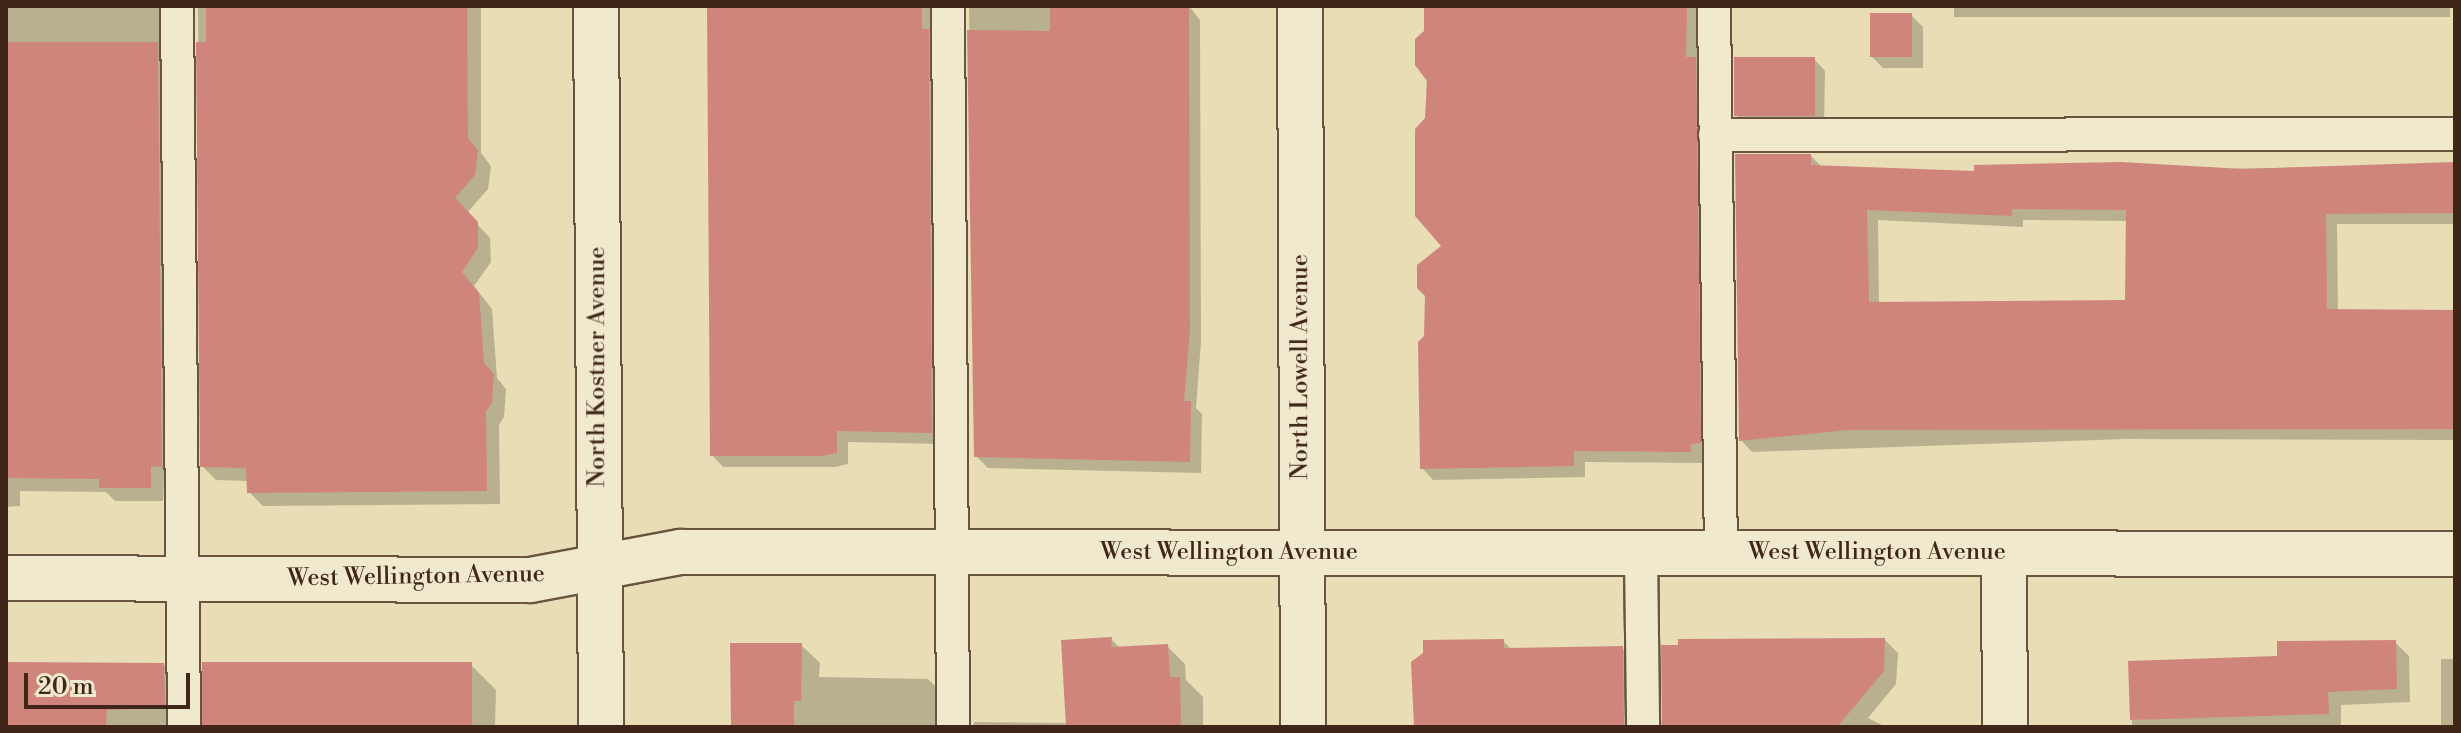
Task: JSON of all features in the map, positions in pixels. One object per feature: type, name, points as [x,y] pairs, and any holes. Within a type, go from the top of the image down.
[{"type":"street","name":"North Kostner Avenue","points":[[596,6],[601,727]]},
{"type":"street","name":"North Lowell Avenue","points":[[1300,6],[1303,727]]},
{"type":"street","name":"West Wellington Avenue","points":[[6,578],[530,580],[680,552],[2455,554]]},
{"type":"street","points":[[2004,553],[2005,727]]},
{"type":"lane","points":[[177,6],[184,727]]},
{"type":"lane","points":[[948,6],[953,727]]},
{"type":"lane","points":[[1714,6],[1721,553]]},
{"type":"lane","points":[[1715,135],[2455,134]]},
{"type":"lane","points":[[1641,553],[1643,727]]},
{"type":"building","points":[[206,6],[467,6],[468,138],[478,150],[475,175],[455,198],[478,222],[478,248],[462,272],[479,293],[484,363],[494,374],[492,403],[486,411],[487,491],[247,493],[246,468],[200,467],[196,42],[206,42]]},
{"type":"building","points":[[707,6],[922,6],[922,29],[929,29],[932,433],[837,431],[837,453],[822,456],[710,456]]},
{"type":"building","points":[[1050,6],[1189,6],[1190,329],[1184,401],[1191,401],[1190,462],[974,457],[967,30],[1050,31]]},
{"type":"building","points":[[1424,6],[1687,6],[1686,57],[1696,57],[1701,443],[1691,444],[1691,452],[1574,451],[1574,466],[1420,469],[1418,342],[1424,336],[1425,296],[1417,288],[1417,265],[1441,246],[1415,216],[1415,129],[1425,118],[1427,81],[1415,65],[1415,39],[1424,31]]},
{"type":"building","points":[[1870,13],[1912,13],[1912,57],[1870,57]]},
{"type":"building","points":[[6,42],[158,42],[162,467],[151,466],[151,488],[99,488],[99,479],[6,478]]},
{"type":"building","points":[[1734,57],[1815,57],[1815,116],[1734,116]]},
{"type":"building","points":[[1735,154],[1811,154],[1811,165],[1974,171],[1974,165],[2121,162],[2243,169],[2455,162],[2455,213],[2326,214],[2327,309],[2455,310],[2455,429],[1848,430],[1739,441]],"holes":[[[2012,209],[2126,210],[2125,300],[1869,302],[1867,210],[2012,216]]]},
{"type":"building","points":[[1112,637],[1111,647],[1168,644],[1170,677],[1180,677],[1181,727],[1066,727],[1061,640]]},
{"type":"building","points":[[1885,638],[1884,671],[1837,727],[1662,727],[1661,645],[1678,645],[1678,639]]},
{"type":"building","points":[[1504,639],[1504,648],[1623,646],[1624,727],[1414,727],[1411,662],[1423,653],[1423,640]]},
{"type":"building","points":[[2396,640],[2397,689],[2328,692],[2329,714],[2130,720],[2128,661],[2277,656],[2277,641]]},
{"type":"building","points":[[730,643],[802,643],[801,701],[794,701],[794,727],[731,727]]},
{"type":"building","points":[[6,662],[164,663],[165,708],[107,710],[106,725],[6,727]]},
{"type":"building","points":[[202,662],[472,662],[472,727],[202,727]]}]
